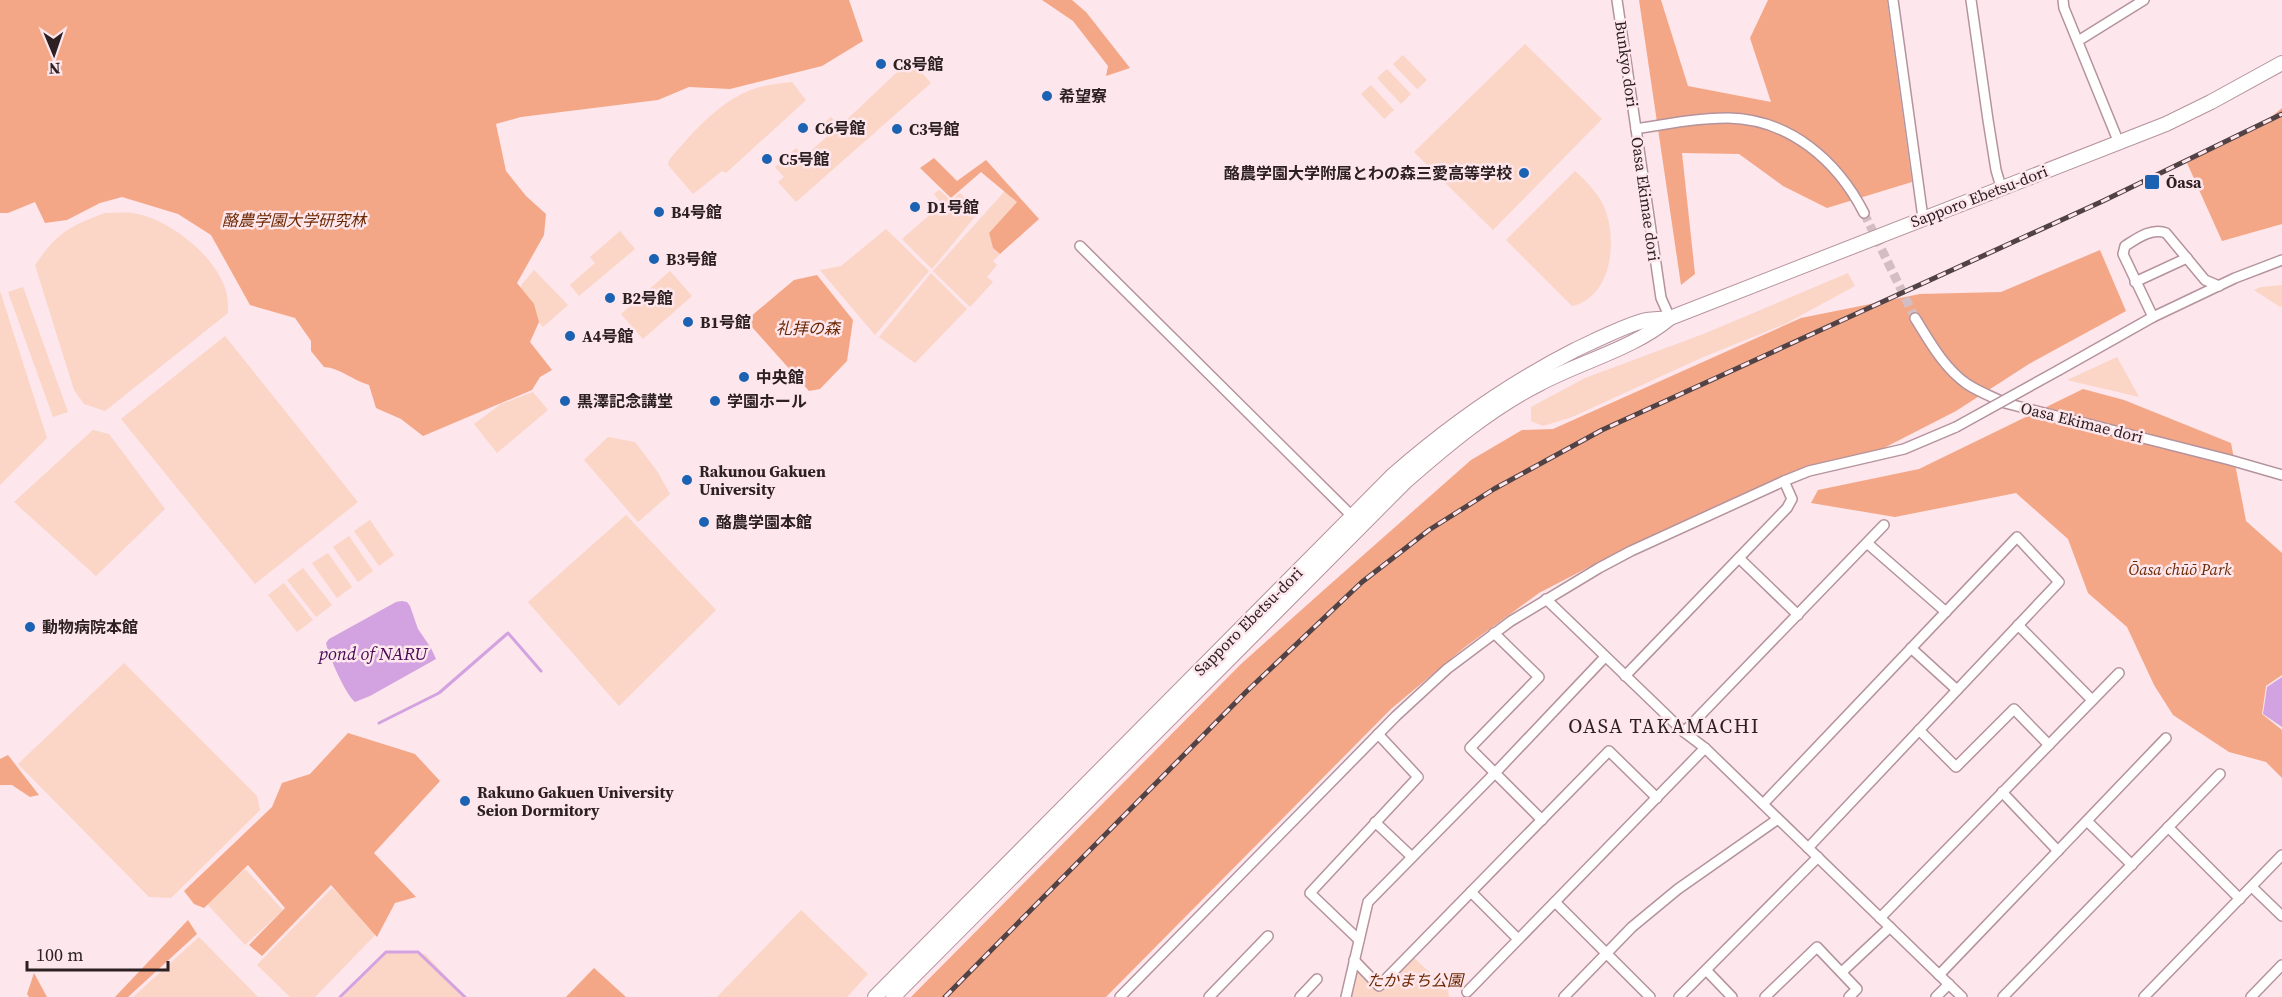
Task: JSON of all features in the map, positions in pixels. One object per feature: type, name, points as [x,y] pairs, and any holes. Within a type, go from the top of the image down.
[{"type":"highway","name":"Sapporo Ebetsu-dori","points":[[875,997],[1357,521],[1434,457],[1495,411],[1565,370],[1651,334],[1670,318],[2119,142],[2211,102],[2282,63]]},
{"type":"highway","name":"Sapporo Ebetsu-dori","points":[[893,997],[1357,521]]},
{"type":"street","name":"Bunkyo dori","points":[[1617,0],[1636,129]]},
{"type":"street","points":[[1893,0],[1923,218]]},
{"type":"street","points":[[1971,0],[1989,130],[2001,187]]},
{"type":"street","points":[[2063,0],[2119,142]]},
{"type":"street","points":[[2078,41],[2144,0]]},
{"type":"street","name":"Oasa Ekimae dori","points":[[1670,318],[1661,298],[1636,129],[1725,118],[1748,119],[1771,126],[1796,137],[1825,159],[1846,182],[1864,213]]},
{"type":"street","points":[[2153,317],[2123,254],[2125,246],[2137,238],[2160,231],[2171,238],[2205,280],[2219,286]]},
{"type":"street","points":[[1080,246],[1357,521]]},
{"type":"street","points":[[2135,282],[2187,258]]},
{"type":"street","points":[[1126,995],[1378,734],[1447,669],[1494,633],[1546,599],[1631,551],[1784,481],[1809,471],[1904,449],[1956,427],[2153,317],[2282,260]]},
{"type":"street","name":"Oasa Ekimae dori","points":[[1915,318],[1935,350],[1959,377],[1977,390],[2005,403],[2230,460],[2282,476]]},
{"type":"street","points":[[1625,676],[1792,502],[1784,481]]},
{"type":"street","points":[[1684,732],[1884,525]]},
{"type":"street","points":[[1762,804],[2017,537],[2059,582],[1808,848]]},
{"type":"street","points":[[1867,543],[1946,612]]},
{"type":"street","points":[[1738,558],[1797,615]]},
{"type":"street","points":[[1546,599],[1684,732],[1705,748],[1962,997]]},
{"type":"street","points":[[2018,626],[2092,700]]},
{"type":"street","points":[[1494,633],[1539,677],[1470,748],[1542,820]]},
{"type":"street","points":[[1911,648],[1957,690]]},
{"type":"street","points":[[1346,997],[1368,902],[1605,657]]},
{"type":"street","points":[[1880,918],[2119,673]]},
{"type":"street","points":[[1919,730],[1956,766],[2014,709],[2049,745]]},
{"type":"street","points":[[1359,940],[1310,893],[1418,777],[1378,734]]},
{"type":"street","points":[[1939,975],[2166,738]]},
{"type":"street","points":[[1467,992],[1705,748]]},
{"type":"street","points":[[1354,960],[1379,986],[1609,750],[1657,798]]},
{"type":"street","points":[[2003,997],[2220,774]]},
{"type":"street","points":[[2002,792],[2058,851]]},
{"type":"street","points":[[1564,997],[1632,927],[1678,889],[1778,819]]},
{"type":"street","points":[[2087,821],[2132,865]]},
{"type":"street","points":[[1375,822],[1412,857]]},
{"type":"street","points":[[2168,827],[2240,899]]},
{"type":"street","points":[[2144,997],[2282,855]]},
{"type":"street","points":[[1679,997],[1818,857]]},
{"type":"street","points":[[2252,887],[2282,916]]},
{"type":"street","points":[[1471,892],[1518,939]]},
{"type":"street","points":[[1555,902],[1650,997]]},
{"type":"street","points":[[1843,971],[1890,927]]},
{"type":"street","points":[[1209,997],[1268,936]]},
{"type":"street","points":[[1765,997],[1817,947],[1843,971],[1857,988],[1849,997]]},
{"type":"street","points":[[2251,997],[2282,965]]},
{"type":"street","points":[[1706,970],[1732,997]]},
{"type":"street","points":[[1300,997],[1317,979]]},
{"type":"street","points":[[1936,997],[1949,984]]},
{"type":"green space","name":"酪農学園大学研究林","points":[[0,0],[849,0],[863,41],[822,66],[730,89],[689,87],[658,100],[521,117],[496,124],[506,171],[526,196],[546,214],[544,235],[517,283],[534,304],[539,322],[530,342],[552,370],[540,377],[532,390],[423,436],[401,419],[376,408],[369,385],[324,367],[311,351],[311,341],[295,318],[250,305],[211,235],[178,214],[122,197],[100,203],[67,220],[45,223],[35,202],[8,213],[0,213]]},
{"type":"green space","points":[[1042,0],[1072,0],[1086,12],[1130,68],[1106,76],[1108,66],[1073,21]]},
{"type":"green space","points":[[1639,0],[1661,0],[1688,86],[1771,102],[1750,38],[1768,0],[1887,0],[1912,182],[1827,208],[1783,186],[1739,154],[1682,153],[1695,274],[1681,285]]},
{"type":"green space","points":[[1525,44],[1602,119],[1493,230],[1414,152]]},
{"type":"green space","points":[[1403,55],[1427,80],[1417,89],[1393,64]]},
{"type":"green space","points":[[910,60],[931,83],[796,202],[778,182],[784,177],[775,167],[796,148],[805,156],[830,134],[822,125],[831,117],[840,126]]},
{"type":"green space","points":[[1387,69],[1411,94],[1401,104],[1377,78]]},
{"type":"green space","points":[[792,82],[806,100],[726,173],[722,171],[693,194],[668,165],[669,160],[723,105],[764,86]]},
{"type":"green space","points":[[1371,85],[1394,110],[1384,119],[1361,94]]},
{"type":"green space","points":[[2282,108],[2282,224],[2222,241],[2187,163],[2270,118]]},
{"type":"green space","points":[[934,158],[957,181],[986,160],[1039,219],[1000,254],[993,248],[989,233],[1017,202],[981,172],[951,198],[920,168]]},
{"type":"green space","points":[[1575,171],[1600,200],[1606,212],[1611,239],[1608,268],[1603,281],[1585,301],[1572,306],[1506,240]]},
{"type":"green space","points":[[939,190],[951,200],[960,193],[978,213],[932,269],[902,239],[942,204],[934,194]]},
{"type":"green space","points":[[1005,191],[1017,202],[989,233],[993,248],[1000,254],[993,261],[997,265],[987,277],[993,282],[970,307],[933,271]]},
{"type":"green space","points":[[105,213],[133,213],[147,217],[162,223],[191,242],[214,267],[222,281],[227,295],[228,313],[105,411],[84,404],[74,390],[35,265],[50,245],[65,232]]},
{"type":"green space","points":[[886,229],[929,271],[875,335],[820,270],[841,266]]},
{"type":"green space","points":[[620,231],[635,249],[579,296],[570,285],[595,263],[590,257]]},
{"type":"green space","points":[[2100,250],[2126,311],[2029,364],[1956,411],[1878,451],[1783,484],[1677,526],[1618,552],[1539,593],[1465,647],[1391,709],[1106,997],[911,997],[1241,664],[1471,460],[1522,430],[1553,429],[1801,318],[1920,294],[2001,292]]},
{"type":"green space","points":[[534,270],[568,305],[543,327],[519,299],[522,284]]},
{"type":"green space","points":[[670,271],[692,296],[643,339],[621,314]]},
{"type":"green space","points":[[931,273],[967,309],[915,363],[879,337]]},
{"type":"green space","points":[[1848,273],[1855,286],[1785,324],[1701,358],[1572,417],[1543,426],[1531,421],[1531,407],[1585,378],[1706,333]]},
{"type":"green space","name":"礼拝の森","points":[[817,275],[853,320],[847,361],[820,389],[809,391],[751,326],[750,317],[794,280]]},
{"type":"green space","points":[[2282,285],[2282,305],[2280,307],[2254,290],[2261,287]]},
{"type":"green space","points":[[23,287],[68,412],[53,417],[8,292]]},
{"type":"green space","points":[[0,291],[47,438],[0,485]]},
{"type":"green space","points":[[225,336],[358,502],[255,584],[121,419]]},
{"type":"green space","points":[[2117,357],[2139,397],[2067,380]]},
{"type":"green space","name":"Ōasa chūō Park","points":[[2083,389],[2124,400],[2231,443],[2246,521],[2282,553],[2282,675],[2266,686],[2262,714],[2282,730],[2282,778],[2266,762],[2229,752],[2173,715],[2154,685],[2127,627],[2088,593],[2068,539],[2016,493],[1895,517],[1811,503],[1818,490],[1919,469]]},
{"type":"green space","points":[[533,392],[548,410],[497,453],[474,424],[501,404]]},
{"type":"green space","points":[[93,430],[109,434],[165,509],[96,576],[14,502]]},
{"type":"green space","points":[[608,437],[635,442],[657,471],[670,494],[638,522],[584,460]]},
{"type":"green space","points":[[626,515],[716,610],[619,706],[528,602]]},
{"type":"green space","points":[[370,520],[394,555],[379,566],[354,531]]},
{"type":"green space","points":[[349,536],[373,571],[358,582],[333,547]]},
{"type":"green space","points":[[328,553],[352,587],[337,598],[312,563]]},
{"type":"green space","points":[[303,568],[332,605],[316,617],[287,580]]},
{"type":"green space","points":[[284,583],[313,620],[297,632],[268,595]]},
{"type":"green space","points":[[124,663],[257,796],[260,810],[171,898],[149,897],[18,764]]},
{"type":"green space","points":[[348,733],[415,754],[440,781],[374,853],[416,897],[395,903],[377,937],[331,885],[262,956],[249,945],[285,908],[248,865],[204,908],[194,904],[184,891],[272,807],[282,783],[310,774]]},
{"type":"green space","points":[[8,755],[39,795],[30,797],[12,785],[0,785],[0,759]]},
{"type":"green space","points":[[245,869],[283,910],[245,945],[207,904]]},
{"type":"green space","points":[[332,888],[378,932],[315,997],[290,997],[257,965]]},
{"type":"green space","points":[[801,910],[868,974],[847,997],[717,997]]},
{"type":"green space","points":[[188,920],[197,934],[128,997],[115,997]]},
{"type":"green space","points":[[199,937],[258,997],[133,997]]},
{"type":"green space","points":[[386,952],[425,954],[465,997],[343,997]]},
{"type":"green space","name":"たかまち公園","points":[[1414,958],[1448,989],[1449,997],[1350,997],[1356,972],[1360,971],[1380,991]]},
{"type":"green space","points":[[594,968],[626,997],[566,997]]},
{"type":"green space","points":[[34,973],[47,997],[29,997],[27,994]]},
{"type":"water","name":"pond of NARU","points":[[396,602],[407,602],[410,606],[418,629],[436,659],[355,702],[338,674],[326,643],[329,639]]},
{"type":"water","points":[[2282,677],[2282,727],[2263,714],[2267,687]]},
{"type":"waterway","points":[[379,723],[439,693],[508,633],[541,671]]},
{"type":"waterway","points":[[340,997],[386,952],[418,952],[465,997]]},
{"type":"tunnel","points":[[1864,213],[1915,318]]},
{"type":"railway","points":[[945,997],[1246,692],[1362,582],[1429,530],[1494,489],[1602,430],[2103,201],[2282,114]]},
{"type":"place","name":"C8号館","points":[[881,64]]},
{"type":"place","name":"希望寮","points":[[1047,96]]},
{"type":"place","name":"C6号館","points":[[803,128]]},
{"type":"place","name":"C3号館","points":[[897,129]]},
{"type":"place","name":"C5号館","points":[[767,159]]},
{"type":"place","name":"酪農学園大学附属とわの森三愛高等学校","points":[[1524,173]]},
{"type":"place","name":"Ōasa","points":[[2152,182]]},
{"type":"place","name":"D1号館","points":[[915,207]]},
{"type":"place","name":"B4号館","points":[[659,212]]},
{"type":"place","name":"B3号館","points":[[654,259]]},
{"type":"place","name":"B2号館","points":[[610,298]]},
{"type":"place","name":"B1号館","points":[[688,322]]},
{"type":"place","name":"A4号館","points":[[570,336]]},
{"type":"place","name":"中央館","points":[[744,377]]},
{"type":"place","name":"黒澤記念講堂","points":[[565,401]]},
{"type":"place","name":"学園ホール","points":[[715,401]]},
{"type":"place","name":"Rakunou Gakuen University","points":[[687,480]]},
{"type":"place","name":"酪農学園本館","points":[[704,522]]},
{"type":"place","name":"動物病院本館","points":[[30,627]]},
{"type":"place","name":"Rakuno Gakuen University Seion Dormitory","points":[[465,801]]},
{"type":"district","name":"OASA TAKAMACHI","points":[[1664,726]]}]
